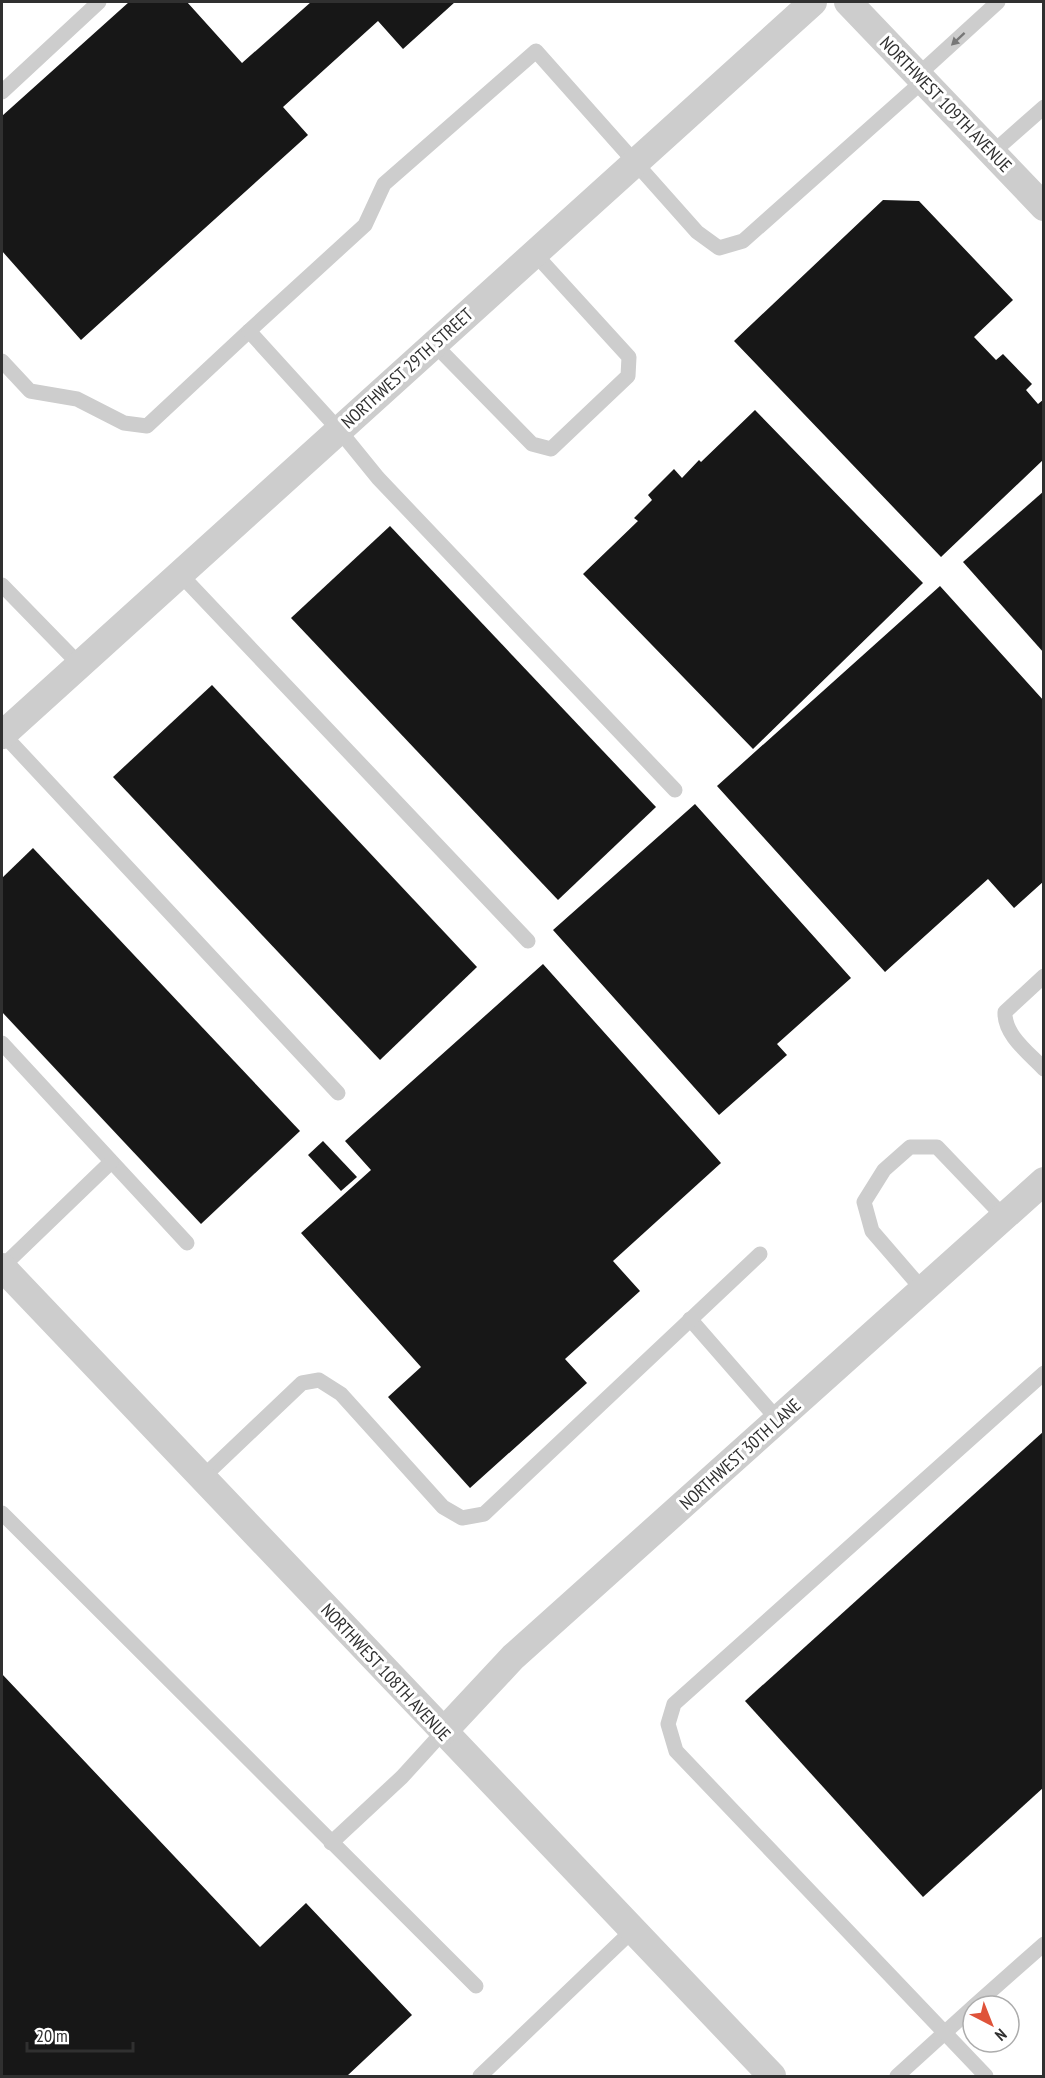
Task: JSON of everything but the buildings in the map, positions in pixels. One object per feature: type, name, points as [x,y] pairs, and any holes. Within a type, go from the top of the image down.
[{"type":"street","name":"NORTHWEST 29TH STREET","points":[[2,735],[813,2]]},
{"type":"street","name":"NORTHWEST 109TH AVENUE","points":[[848,2],[1044,207]]},
{"type":"street","name":"NORTHWEST 30TH LANE","points":[[443,1732],[513,1657],[1044,1181]]},
{"type":"street","name":"NORTHWEST 108TH AVENUE","points":[[2,1267],[633,1930],[760,2073]]},
{"type":"lane","points":[[2,92],[99,2]]},
{"type":"lane","points":[[2,361],[30,391],[77,399],[124,423],[147,426],[365,225],[384,184],[536,51],[697,232],[720,248],[743,241],[920,78],[998,2]]},
{"type":"lane","points":[[992,153],[1044,107]]},
{"type":"lane","points":[[434,344],[532,444],[551,449],[628,376],[628,357],[535,254]]},
{"type":"lane","points":[[249,331],[339,430],[378,478],[675,790]]},
{"type":"lane","points":[[180,574],[528,941]]},
{"type":"lane","points":[[2,585],[80,664]]},
{"type":"lane","points":[[2,735],[338,1093]]},
{"type":"lane","points":[[1044,976],[1005,1012],[1005,1022],[1011,1033],[1044,1069]]},
{"type":"lane","points":[[2,1043],[187,1243]]},
{"type":"lane","points":[[923,1290],[872,1231],[864,1202],[884,1170],[910,1147],[937,1147],[1004,1217]]},
{"type":"lane","points":[[2,1267],[111,1162]]},
{"type":"lane","points":[[202,1478],[302,1383],[319,1380],[341,1394],[443,1507],[462,1518],[483,1514],[760,1254]]},
{"type":"lane","points":[[690,1319],[778,1420]]},
{"type":"lane","points":[[986,2076],[676,1751],[668,1724],[674,1704],[1044,1373]]},
{"type":"lane","points":[[2,1513],[476,1986]]},
{"type":"lane","points":[[331,1843],[402,1777],[443,1732]]},
{"type":"lane","points":[[480,2076],[633,1930]]},
{"type":"lane","points":[[988,1994],[1044,1944]]},
{"type":"lane","points":[[897,2076],[961,2018]]}]
